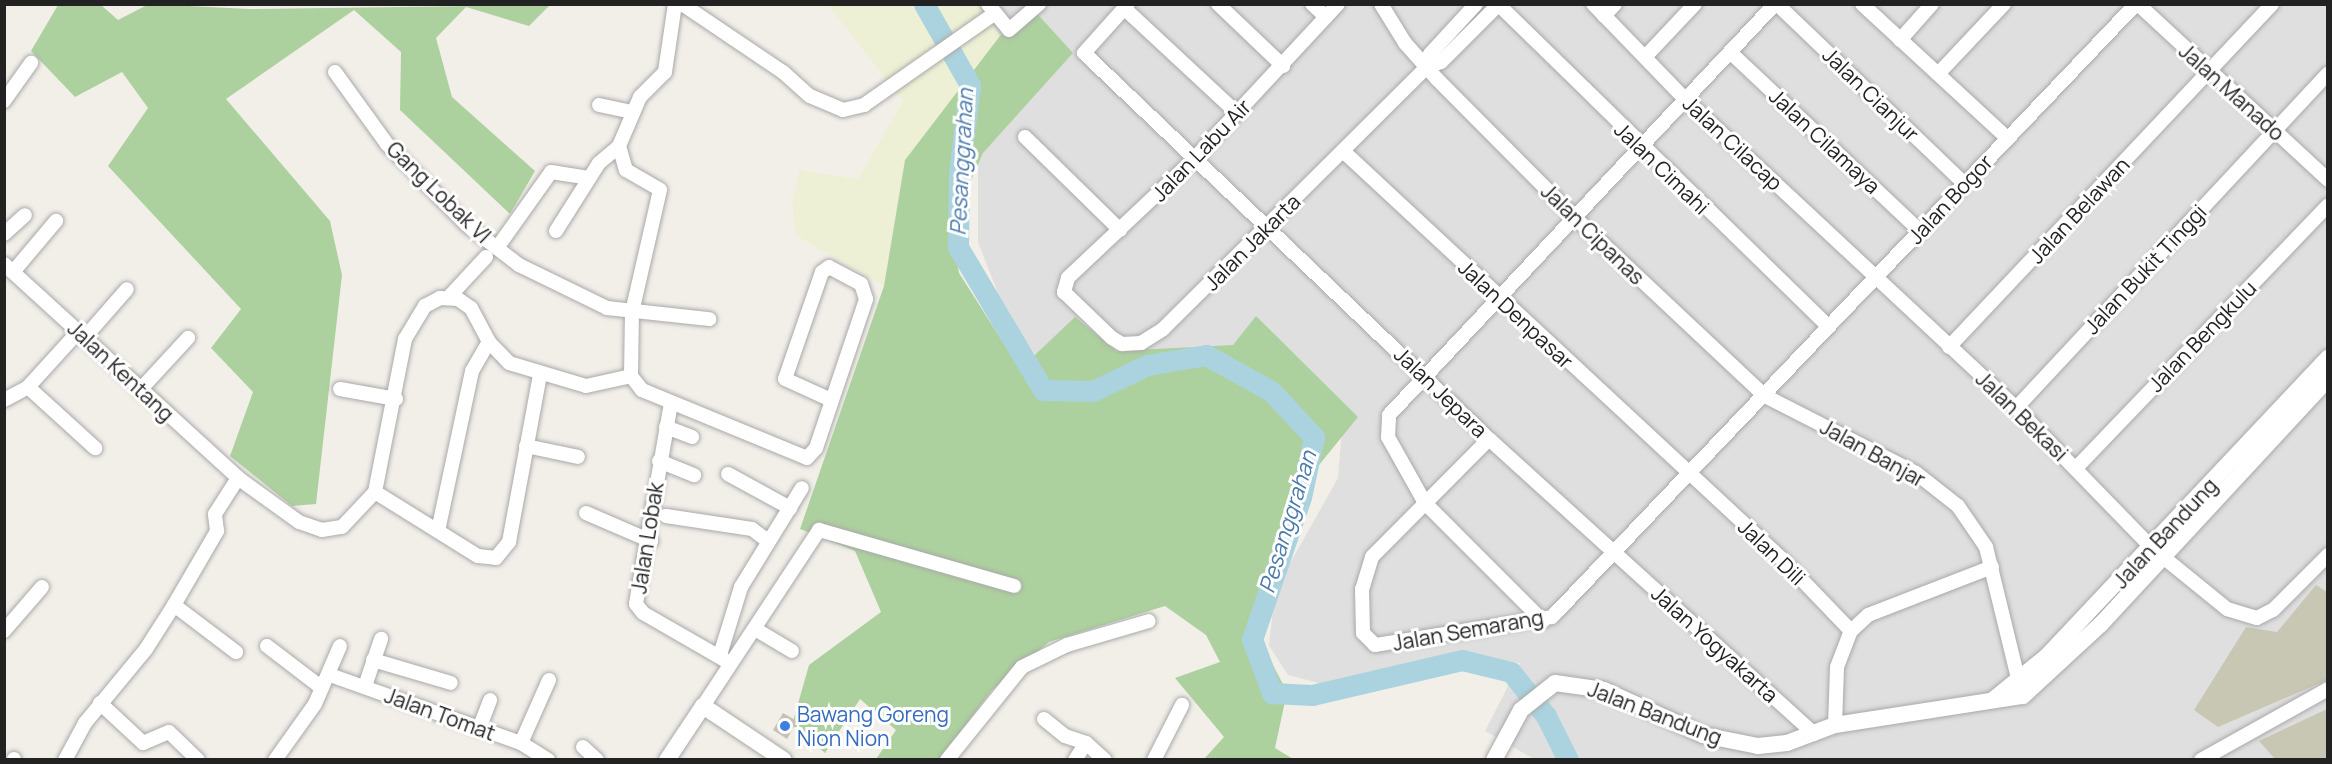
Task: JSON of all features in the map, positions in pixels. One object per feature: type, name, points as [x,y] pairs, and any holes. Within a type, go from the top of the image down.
[{"type":"street","points":[[556,231],[589,178],[619,146],[633,112],[666,72],[675,4]]},
{"type":"street","points":[[682,4],[783,72],[810,96],[843,110],[864,105],[958,39],[991,9],[1004,28],[1015,29],[1039,4]]},
{"type":"street","points":[[1218,4],[1283,66]]},
{"type":"street","points":[[1312,4],[1326,17]]},
{"type":"street","name":"Jalan Labu Air","points":[[1064,292],[1068,278],[1193,160],[1283,66],[1338,4]]},
{"type":"street","name":"Jalan Cipanas","points":[[1381,4],[1427,67],[1572,215],[1765,396]]},
{"type":"street","name":"Jalan Jakarta","points":[[1427,67],[1430,54],[1476,4]]},
{"type":"street","name":"Jalan Cilacap","points":[[1593,4],[1686,100],[1876,278]]},
{"type":"street","points":[[1604,16],[1615,4]]},
{"type":"street","points":[[1645,57],[1695,4]]},
{"type":"street","points":[[1543,621],[1425,503],[1395,453],[1386,425],[1425,375],[1496,296],[1572,215],[1641,149],[1776,4]]},
{"type":"street","name":"Jalan Cianjur","points":[[1776,4],[1965,184]]},
{"type":"street","points":[[1862,4],[2007,138]]},
{"type":"street","points":[[1900,40],[1932,4]]},
{"type":"street","points":[[1938,74],[2004,4]]},
{"type":"street","name":"Jalan Bogor","points":[[1765,396],[2007,138],[2137,4]]},
{"type":"street","name":"Jalan Manado","points":[[2137,4],[2208,72],[2328,180]]},
{"type":"street","name":"Jalan Belawan","points":[[1949,347],[2272,4]]},
{"type":"street","name":"Jalan Jakarta","points":[[1064,292],[1112,338],[1122,344],[1141,343],[1163,328],[1267,229],[1427,67],[1441,62],[1499,5]]},
{"type":"street","name":"Jalan Cimahi","points":[[1499,5],[1641,149],[1829,327]]},
{"type":"street","points":[[1126,6],[1237,113]]},
{"type":"street","name":"Jalan Jepara","points":[[1126,6],[1084,53],[1193,160],[1425,375],[1489,439],[1616,554]]},
{"type":"street","name":"Jalan Cilamaya","points":[[1730,52],[1920,231]]},
{"type":"street","points":[[4,101],[32,63]]},
{"type":"street","name":"Gang Lobak VI","points":[[335,72],[387,144],[491,252],[573,294],[632,312],[710,319]]},
{"type":"street","name":"Jalan Bukit Tinggi","points":[[2016,408],[2328,74]]},
{"type":"street","points":[[599,105],[633,112]]},
{"type":"street","points":[[1025,137],[1120,230]]},
{"type":"street","points":[[619,146],[626,170],[660,190],[632,312],[624,379]]},
{"type":"street","name":"Jalan Denpasar","points":[[1343,151],[1690,476]]},
{"type":"street","points":[[540,374],[503,551],[487,560],[375,492],[396,399],[405,339],[414,320],[425,306],[448,298],[491,252],[551,172],[589,178]]},
{"type":"street","name":"Jalan Bengkulu","points":[[2076,468],[2328,205]]},
{"type":"street","points":[[4,234],[25,215]]},
{"type":"street","points":[[9,268],[56,221]]},
{"type":"street","points":[[448,298],[471,308],[489,342],[508,363],[586,386],[624,379],[671,404],[807,458],[831,400],[866,299],[861,284],[829,267],[822,272],[784,379],[831,400]]},
{"type":"street","name":"Jalan Kentang","points":[[9,268],[83,333],[140,390],[238,478],[298,522],[322,530],[342,527],[375,492]]},
{"type":"street","name":"Jalan Bekasi","points":[[1876,278],[2016,408],[2158,553],[2226,609],[2257,618],[2273,610],[2328,555]]},
{"type":"street","points":[[4,400],[28,387],[127,289]]},
{"type":"street","points":[[140,390],[188,339]]},
{"type":"street","points":[[438,531],[472,371],[489,342]]},
{"type":"street","name":"Jalan Bandung","points":[[1994,700],[2158,553],[2328,358]]},
{"type":"street","name":"Jalan Bandung","points":[[1494,759],[1521,710],[1551,685],[1604,690],[1703,735],[1738,744],[1772,746],[1814,734],[1835,725],[2023,696],[2158,553],[2328,379]]},
{"type":"street","points":[[28,387],[95,448]]},
{"type":"street","points":[[340,389],[396,399]]},
{"type":"street","name":"Jalan Semarang","points":[[1489,439],[1372,557],[1362,589],[1368,640],[1381,646],[1543,621],[1616,554],[1765,396]]},
{"type":"street","name":"Jalan Banjar","points":[[1765,396],[1916,473],[1958,506],[1986,547],[2023,696]]},
{"type":"street","name":"Jalan Lobak","points":[[671,404],[659,461],[651,542],[639,609],[725,659]]},
{"type":"street","points":[[666,427],[692,437]]},
{"type":"street","points":[[526,446],[578,457]]},
{"type":"street","points":[[659,461],[694,475]]},
{"type":"street","points":[[728,474],[790,508]]},
{"type":"street","name":"Jalan Dili","points":[[1690,476],[1851,631]]},
{"type":"street","points":[[65,759],[100,703],[146,649],[174,605],[217,531],[216,514],[238,478]]},
{"type":"street","points":[[667,759],[704,706],[725,659],[728,616],[802,488]]},
{"type":"street","points":[[586,513],[651,542]]},
{"type":"street","points":[[666,516],[752,529],[769,542]]},
{"type":"street","points":[[725,659],[755,629],[819,530],[1014,586]]},
{"type":"street","name":"Jalan Yogyakarta","points":[[1616,554],[1814,734]]},
{"type":"street","points":[[1835,725],[1837,667],[1851,631],[1869,615],[1992,567]]},
{"type":"street","points":[[4,631],[42,587]]},
{"type":"street","points":[[174,605],[236,652]]},
{"type":"street","points":[[947,759],[1022,667],[1067,645],[1149,621]]},
{"type":"street","points":[[755,629],[792,651]]},
{"type":"street","points":[[365,687],[381,639]]},
{"type":"street","points":[[267,646],[322,688]]},
{"type":"street","points":[[275,759],[330,675],[340,646]]},
{"type":"street","points":[[373,660],[451,683]]},
{"type":"street","name":"Jalan Tomat","points":[[330,675],[521,743],[548,759]]},
{"type":"street","points":[[521,743],[551,684]]},
{"type":"street","points":[[2201,759],[2328,689]]},
{"type":"street","points":[[479,729],[490,700]]},
{"type":"street","points":[[100,703],[143,743],[169,732],[198,759]]},
{"type":"street","points":[[1154,759],[1182,705]]},
{"type":"street","points":[[704,706],[784,759]]},
{"type":"street","points":[[1044,719],[1065,736],[1086,743],[1105,759]]},
{"type":"street","points":[[1075,759],[1086,743]]},
{"type":"street","points":[[583,747],[597,759]]},
{"type":"shaded area","points":[[828,5],[981,5],[1000,36],[905,160],[884,286],[795,235],[792,204],[799,170],[858,179],[903,101]]},
{"type":"shaded area","points":[[963,5],[2327,5],[2327,759],[1534,759],[1485,731],[1520,663],[1460,655],[1326,685],[1288,675],[1269,646],[1275,590],[1338,478],[1342,429],[1039,361],[1003,306],[978,242],[978,162]]},
{"type":"shaded area","points":[[2316,585],[2327,592],[2327,680],[2218,727],[2194,710],[2246,627],[2277,632]]},
{"type":"shaded area","points":[[2327,709],[2327,759],[2275,759],[2259,741]]},
{"type":"green space","points":[[149,4],[249,9],[550,5],[529,26],[466,7],[436,38],[452,97],[535,171],[510,214],[400,110],[401,52],[354,10],[226,99],[330,221],[342,275],[316,504],[292,506],[230,456],[253,392],[211,348],[241,309],[108,166],[148,108],[122,72],[75,97],[31,51],[58,5],[101,5],[118,20]]},
{"type":"green space","points":[[1031,7],[1073,53],[983,153],[951,226],[959,273],[1020,369],[1075,317],[1116,351],[1233,345],[1256,316],[1358,417],[1319,465],[1280,551],[1258,636],[1287,692],[1275,748],[1293,759],[1204,759],[1224,737],[1175,678],[1220,662],[1206,635],[1165,606],[1049,642],[992,690],[940,759],[876,759],[896,730],[860,699],[825,753],[792,725],[809,665],[881,612],[855,551],[800,529],[884,286],[905,160],[1000,36]]},
{"type":"building","name":"Bawang Goreng Nion Nion","points":[[783,713],[797,721],[787,739],[773,730]]},
{"type":"waterway","name":"Pesanggrahan","points":[[924,4],[970,85],[959,173],[958,247],[1043,390],[1093,391],[1147,365],[1206,355],[1271,391],[1314,437],[1301,497],[1252,639],[1272,693],[1312,695],[1462,660],[1511,672],[1546,716],[1568,760]]},
{"type":"place","name":"Bawang Goreng Nion Nion","points":[[785,726]]}]
